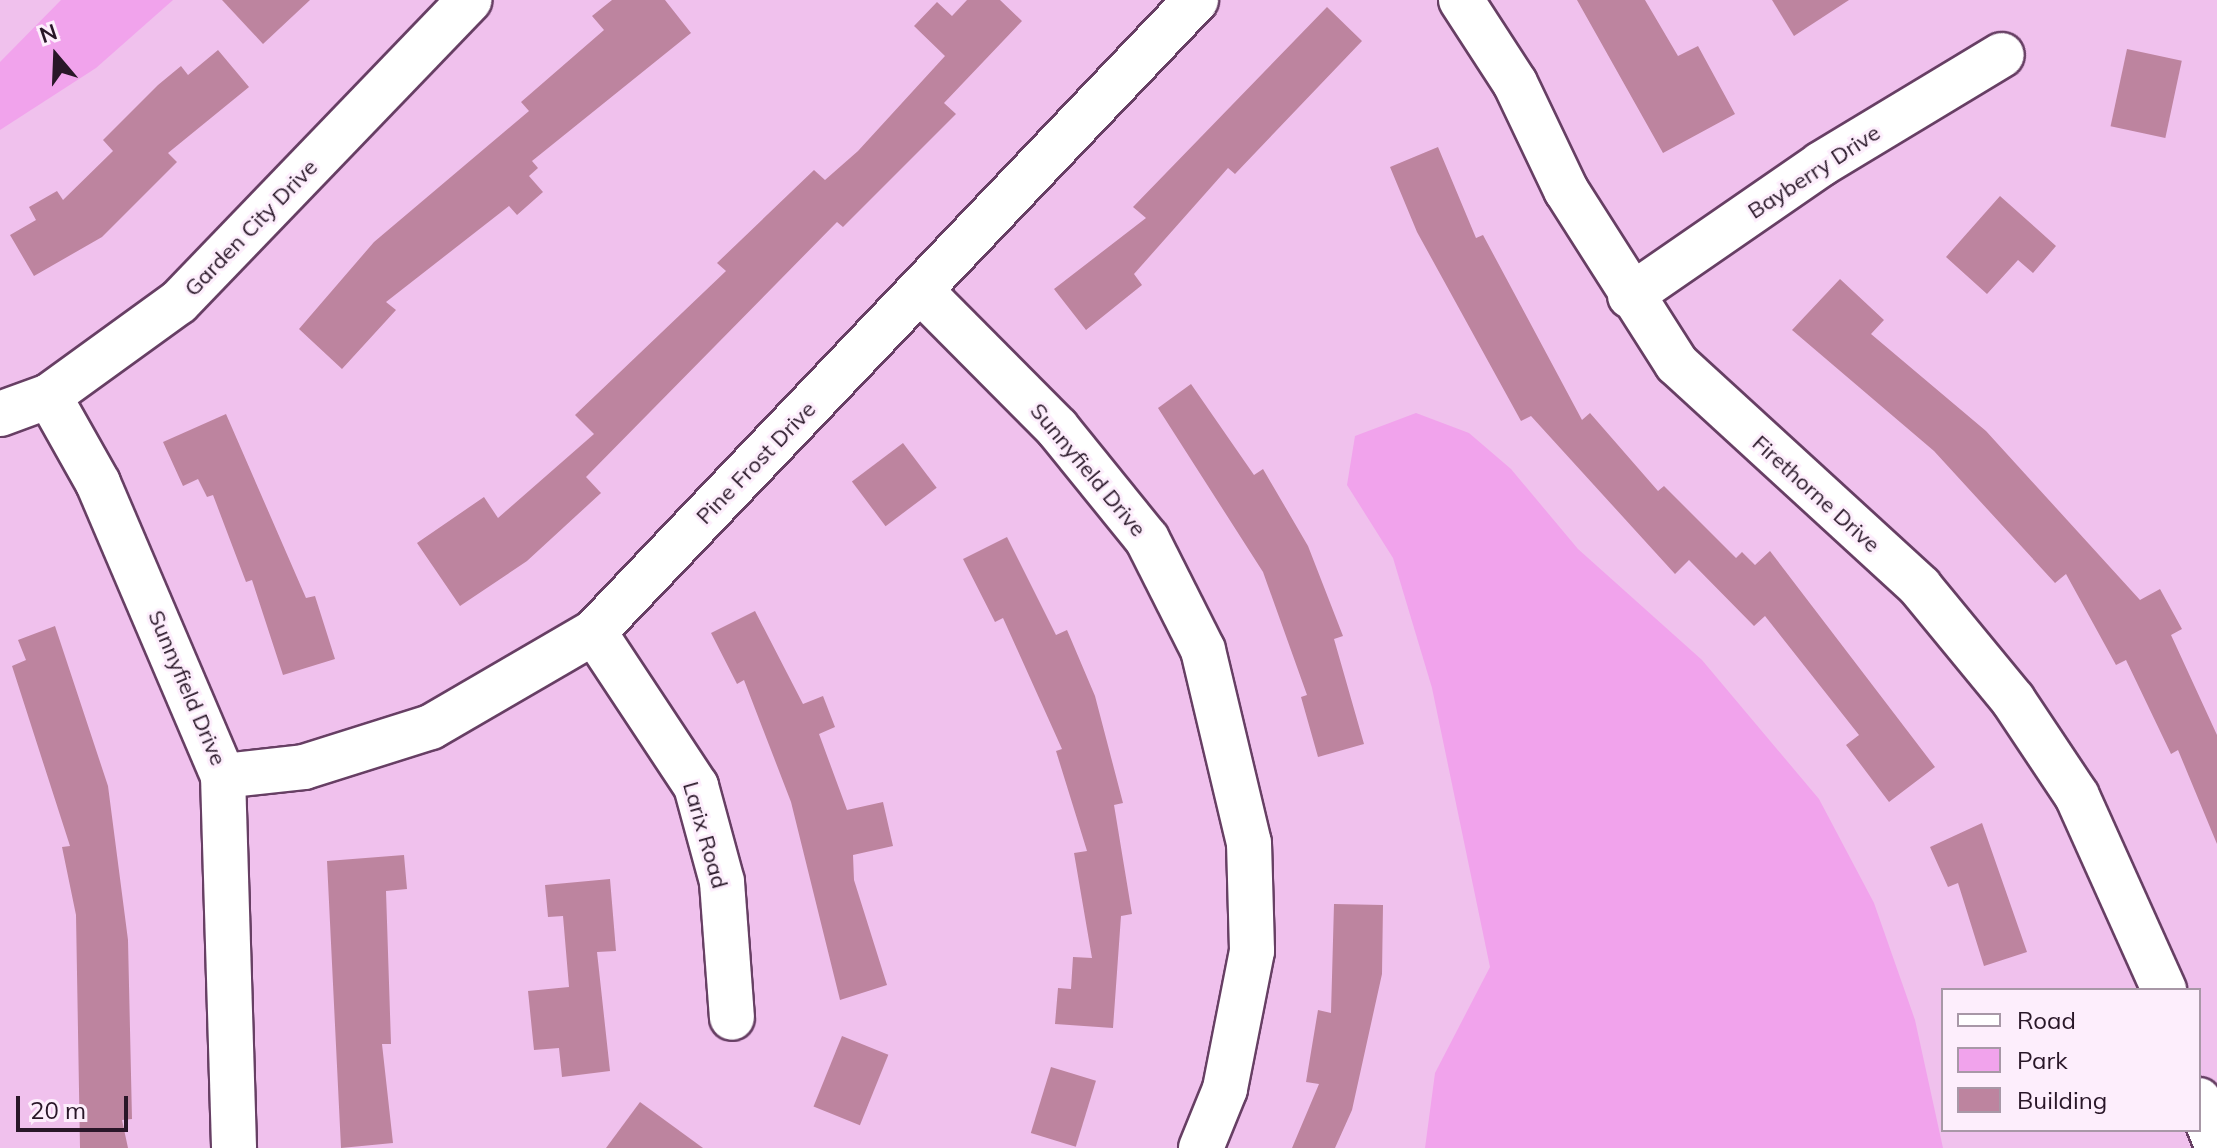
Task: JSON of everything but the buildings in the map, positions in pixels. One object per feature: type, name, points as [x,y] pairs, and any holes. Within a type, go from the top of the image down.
[{"type":"street","name":"Garden City Drive","points":[[0,414],[49,396],[179,302],[470,0]]},
{"type":"street","name":"Pine Frost Drive","points":[[223,776],[304,767],[431,727],[594,632],[1196,0]]},
{"type":"street","name":"Firethorne Drive","points":[[1461,0],[1515,83],[1566,190],[1630,296],[1677,364],[1920,587],[2013,700],[2077,796],[2163,988]]},
{"type":"street","name":"Bayberry Drive","points":[[1630,296],[1821,164],[2002,55]]},
{"type":"street","name":"Sunnyfield Drive","points":[[921,291],[1057,428],[1147,539],[1203,650],[1249,843],[1252,951],[1225,1089],[1201,1148]]},
{"type":"street","name":"Sunnyfield Drive","points":[[49,396],[98,483],[223,776],[234,1148]]},
{"type":"street","name":"Larix Road","points":[[594,632],[696,786],[722,882],[732,1018]]},
{"type":"street","points":[[2201,1105],[2217,1146]]},
{"type":"green space","points":[[61,0],[173,0],[96,68],[0,130],[0,62]]},
{"type":"green space","points":[[1416,413],[1469,433],[1511,469],[1578,549],[1702,660],[1819,799],[1874,903],[1915,1020],[1943,1148],[1425,1148],[1435,1073],[1490,967],[1432,688],[1393,558],[1347,485],[1355,436]]}]
